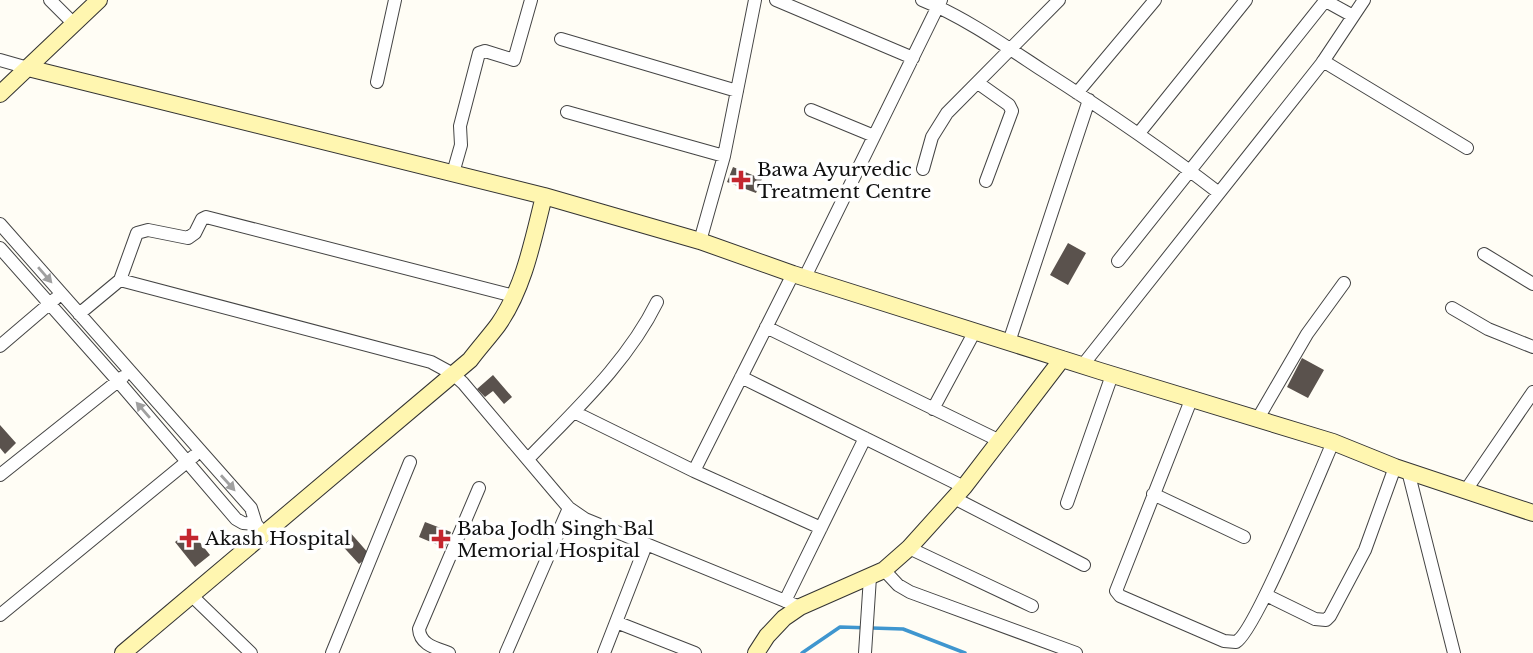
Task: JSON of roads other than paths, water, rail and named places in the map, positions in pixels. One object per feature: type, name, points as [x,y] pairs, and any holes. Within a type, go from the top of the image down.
[{"type":"main road","points":[[0,94],[99,0]]},
{"type":"main road","points":[[28,68],[544,196],[699,241],[799,276],[1082,366],[1333,442],[1401,469],[1533,513]]},
{"type":"main road","points":[[123,653],[191,595],[260,529],[470,360],[499,324],[514,296],[528,260],[544,196]]},
{"type":"main road","points":[[756,653],[793,604],[877,573],[909,548],[1000,442],[1062,359]]},
{"type":"street","points":[[50,0],[74,24]]},
{"type":"street","points":[[377,82],[395,0]]},
{"type":"street","points":[[453,173],[461,145],[460,126],[480,52],[485,51],[514,60],[531,0]]},
{"type":"street","points":[[699,241],[724,156],[755,0]]},
{"type":"street","points":[[776,0],[913,58]]},
{"type":"street","points":[[922,0],[940,3],[1139,133],[1219,193]]},
{"type":"street","points":[[923,169],[939,124],[1059,0]]},
{"type":"street","points":[[1077,93],[1155,0]]},
{"type":"street","points":[[1139,133],[1246,0]]},
{"type":"street","points":[[1118,261],[1324,0],[1353,16]]},
{"type":"street","points":[[1082,366],[1323,61],[1364,0]]},
{"type":"street","points":[[694,471],[766,327],[799,276],[874,136],[940,3]]},
{"type":"street","points":[[561,39],[737,91]]},
{"type":"street","points":[[0,60],[28,68]]},
{"type":"street","points":[[1323,61],[1467,148]]},
{"type":"street","points":[[978,83],[1009,105],[1012,111],[986,181]]},
{"type":"street","points":[[1009,342],[1089,100]]},
{"type":"street","points":[[811,110],[874,136]]},
{"type":"street","points":[[566,112],[724,156]]},
{"type":"street","points":[[79,314],[120,281],[137,233],[148,230],[188,238],[206,217],[514,296]]},
{"type":"street","points":[[0,224],[251,508],[260,529]]},
{"type":"street","points":[[0,248],[236,519],[260,529]]},
{"type":"street","points":[[1484,254],[1533,284]]},
{"type":"street","points":[[120,281],[420,358],[453,374],[569,508],[603,528],[793,604],[821,528],[865,438]]},
{"type":"street","points":[[1257,420],[1307,334],[1344,283]]},
{"type":"street","points":[[0,346],[61,294]]},
{"type":"street","points":[[528,459],[574,412],[640,334],[657,302]]},
{"type":"street","points":[[1452,308],[1488,329],[1533,347]]},
{"type":"street","points":[[766,327],[1000,442]]},
{"type":"street","points":[[933,409],[975,331]]},
{"type":"street","points":[[0,475],[129,371]]},
{"type":"street","points":[[1067,503],[1112,375]]},
{"type":"street","points":[[741,377],[865,438],[1084,565]]},
{"type":"street","points":[[1466,490],[1533,392]]},
{"type":"street","points":[[1191,400],[1117,585],[1117,594],[1230,642],[1241,640],[1266,595],[1333,442]]},
{"type":"street","points":[[574,412],[694,471],[821,528]]},
{"type":"street","points":[[0,615],[200,452]]},
{"type":"street","points":[[332,653],[410,462]]},
{"type":"street","points":[[1266,595],[1315,619],[1326,620],[1330,617],[1365,551],[1401,469]]},
{"type":"street","points":[[1401,469],[1454,653]]},
{"type":"street","points":[[449,653],[426,644],[421,640],[419,629],[479,488]]},
{"type":"street","points":[[1153,494],[1244,537]]},
{"type":"street","points":[[506,653],[569,508]]},
{"type":"street","points":[[604,653],[646,545]]},
{"type":"street","points":[[909,548],[1032,606]]},
{"type":"street","points":[[865,650],[870,595],[877,573],[910,592],[1076,653]]},
{"type":"street","points":[[191,595],[251,653]]},
{"type":"street","points":[[616,622],[695,653]]},
{"type":"waterway","points":[[802,653],[840,627],[903,629],[965,653]]},
{"type":"place","name":"Bawa Ayurvedic Treatment Centre","points":[[741,180]]},
{"type":"place","name":"Akash Hospital","points":[[189,538]]},
{"type":"place","name":"Baba Jodh Singh Bal Memorial Hospital","points":[[441,539]]}]
